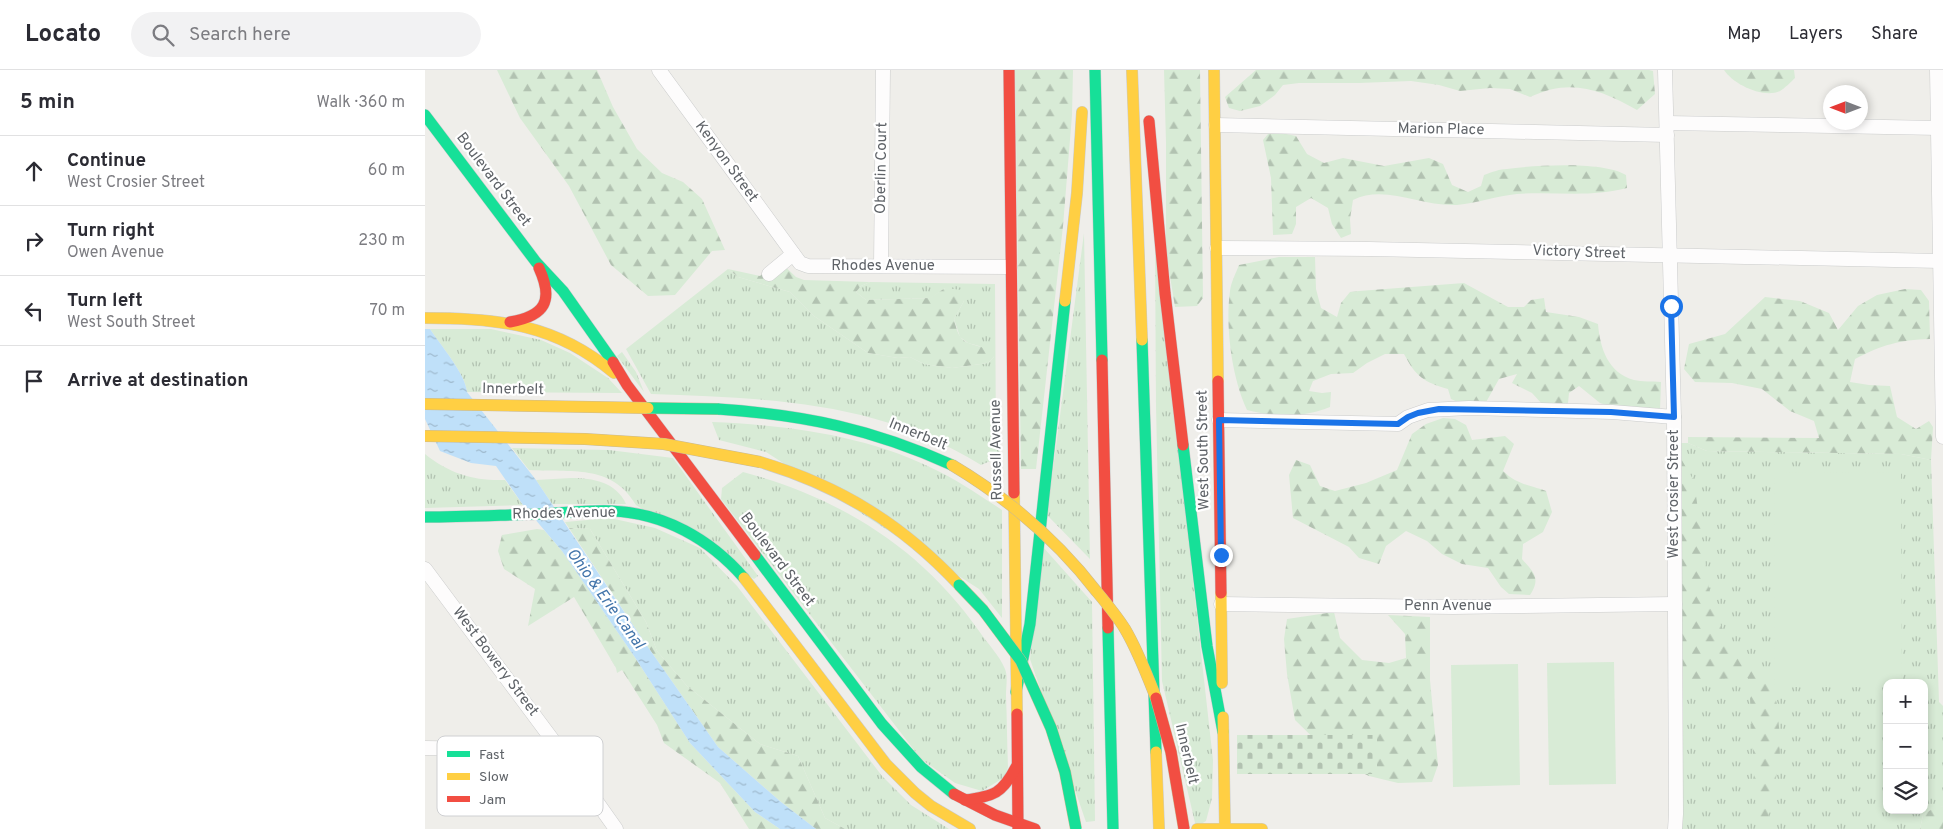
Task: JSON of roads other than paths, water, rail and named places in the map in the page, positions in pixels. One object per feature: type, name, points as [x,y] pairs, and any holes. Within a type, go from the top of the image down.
[{"type":"main road","name":"Russell Avenue","points":[[1009,70],[1018,827]]},
{"type":"main road","points":[[1095,70],[1113,829]]},
{"type":"main road","points":[[1132,70],[1159,785],[1159,829]]},
{"type":"main road","name":"West South Street","points":[[1214,70],[1225,828]]},
{"type":"main road","points":[[1016,692],[1030,624],[1077,192],[1082,100]]},
{"type":"main road","points":[[1148,107],[1165,293],[1207,646],[1223,732]]},
{"type":"main road","name":"Boulevard Street","points":[[425,115],[536,262],[563,291],[598,339],[627,384],[882,724],[908,755],[935,781],[965,800],[1018,827],[1035,829]]},
{"type":"main road","name":"Boulevard Street","points":[[507,322],[519,321],[535,315],[546,304],[546,285],[536,262]]},
{"type":"main road","points":[[425,318],[459,318],[507,322],[550,334],[605,365],[627,384]]},
{"type":"main road","name":"Innerbelt","points":[[425,404],[718,409],[763,412],[828,421],[891,439],[952,465],[1003,498],[1048,535],[1082,572],[1125,628],[1153,690],[1164,727],[1173,758],[1184,829]]},
{"type":"main road","points":[[425,436],[585,439],[664,444],[760,462],[811,479],[862,505],[915,542],[959,585],[983,610],[1021,661],[1051,728],[1065,772],[1076,829]]},
{"type":"main road","name":"Rhodes Avenue","points":[[425,517],[607,511],[648,516],[698,537],[716,549],[746,580],[885,764],[919,798],[939,813],[970,829]]},
{"type":"main road","points":[[965,800],[999,793],[1006,787],[1017,765]]},
{"type":"main road","points":[[1197,829],[1261,829]]},
{"type":"street","name":"Kenyon Street","points":[[659,70],[793,254]]},
{"type":"street","name":"Oberlin Court","points":[[881,266],[883,70]]},
{"type":"street","name":"West Crosier Street","points":[[1665,70],[1674,417],[1677,814],[1675,829]]},
{"type":"street","points":[[1937,70],[1943,438]]},
{"type":"street","name":"Marion Place","points":[[1216,125],[1667,129],[1939,128]]},
{"type":"street","name":"Victory Street","points":[[1217,248],[1369,249],[1940,261]]},
{"type":"street","name":"Rhodes Avenue","points":[[793,254],[800,263],[808,266],[1010,267]]},
{"type":"street","points":[[769,274],[793,254]]},
{"type":"street","points":[[1219,420],[1398,424],[1408,417],[1429,410],[1469,408],[1611,412],[1674,417]]},
{"type":"street","name":"West Bowery Street","points":[[425,569],[550,736]]},
{"type":"street","name":"Penn Avenue","points":[[1221,604],[1443,606],[1675,604]]},
{"type":"street","name":"West Bowery Street","points":[[603,810],[616,829]]},
{"type":"water","name":"Ohio & Erie Canal","points":[[425,329],[430,329],[452,360],[462,377],[467,392],[536,480],[643,640],[718,747],[781,802],[816,829],[780,829],[755,812],[690,743],[636,659],[562,551],[523,505],[496,466],[471,463],[440,451],[425,419]]}]
